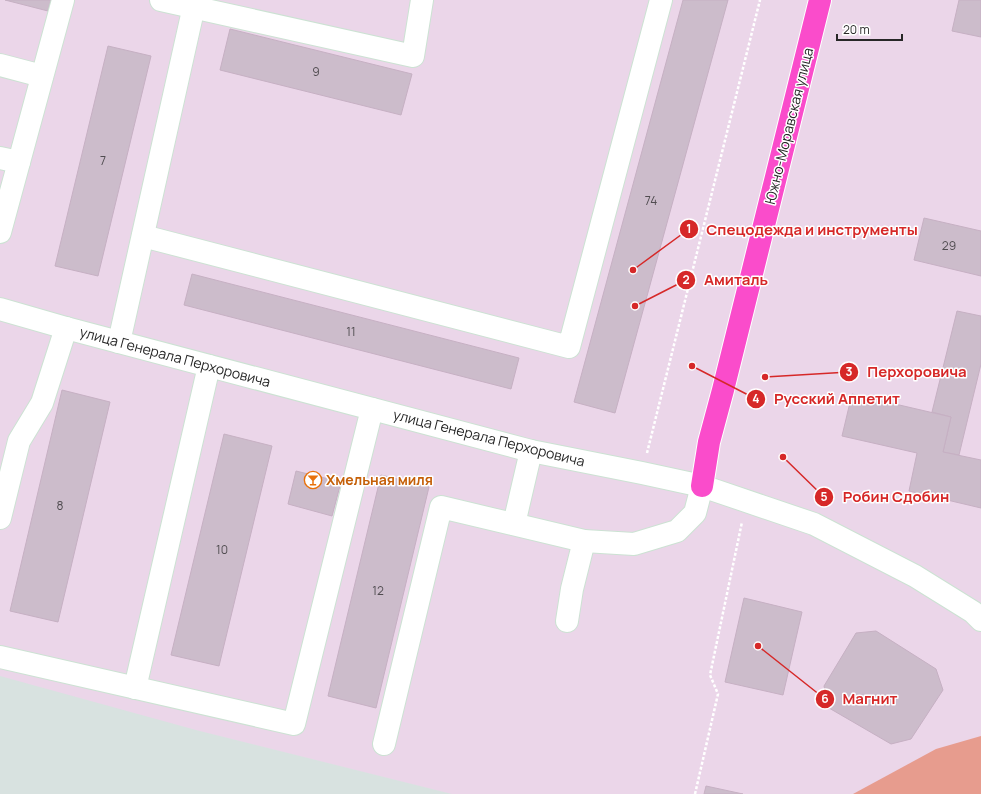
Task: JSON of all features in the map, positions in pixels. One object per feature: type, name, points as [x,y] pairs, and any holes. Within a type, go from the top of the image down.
[{"type":"main road","name":"Южно-Моравская улица","points":[[702,486],[708,442],[723,390],[820,0]]},
{"type":"street","points":[[0,232],[9,160],[42,76],[63,0]]},
{"type":"street","points":[[161,0],[194,6],[413,56],[422,0]]},
{"type":"street","points":[[142,236],[569,347],[661,0]]},
{"type":"street","points":[[119,342],[194,6]]},
{"type":"street","points":[[0,65],[42,76]]},
{"type":"street","name":"улица Генерала Перхоровича","points":[[0,309],[66,328],[531,451],[702,486],[814,524],[915,576],[973,612],[981,620]]},
{"type":"street","points":[[0,518],[19,441],[42,404],[66,328]]},
{"type":"street","points":[[135,688],[210,366]]},
{"type":"street","points":[[0,657],[294,724],[372,409]]},
{"type":"street","points":[[514,524],[531,451]]},
{"type":"street","points":[[384,744],[441,507],[584,541],[634,544],[677,531],[695,513],[702,486]]},
{"type":"street","points":[[567,621],[572,589],[584,541]]},
{"type":"path","points":[[642,473],[760,0]]},
{"type":"path","points":[[695,794],[718,694],[710,675],[747,502]]},
{"type":"shaded area","points":[[0,676],[196,730],[452,794],[0,794]]},
{"type":"shaded area","points":[[981,736],[981,794],[853,794],[936,749]]},
{"type":"building","points":[[5,0],[51,0],[48,11]]},
{"type":"building","points":[[683,0],[728,0],[615,413],[574,402]]},
{"type":"building","points":[[959,0],[981,0],[981,37],[952,31]]},
{"type":"building","points":[[230,29],[412,74],[401,115],[220,70]]},
{"type":"building","points":[[108,46],[151,56],[98,276],[55,266]]},
{"type":"building","points":[[924,218],[981,231],[981,276],[914,260]]},
{"type":"building","points":[[192,274],[519,358],[511,389],[184,305]]},
{"type":"building","points":[[957,311],[981,316],[981,364],[959,455],[943,452],[951,417],[932,412]]},
{"type":"building","points":[[62,390],[110,402],[58,622],[10,611]]},
{"type":"building","points":[[852,394],[951,417],[943,452],[981,460],[981,508],[909,491],[917,453],[842,436]]},
{"type":"building","points":[[224,434],[272,446],[219,666],[171,655]]},
{"type":"building","points":[[296,471],[341,482],[332,516],[288,504]]},
{"type":"building","points":[[381,475],[429,487],[376,708],[328,696]]},
{"type":"building","points":[[744,598],[802,612],[783,695],[725,682]]},
{"type":"building","points":[[876,631],[936,669],[943,690],[911,739],[891,744],[829,708],[824,686],[856,633]]},
{"type":"building","points":[[706,786],[743,794],[704,794]]},
{"type":"place","name":"Спецодежда и инструменты","points":[[633,270]]},
{"type":"place","name":"Амиталь","points":[[635,306]]},
{"type":"place","name":"Русский Аппетит","points":[[692,366]]},
{"type":"place","name":"Перхоровича","points":[[765,377]]},
{"type":"place","name":"Робин Сдобин","points":[[783,457]]},
{"type":"place","name":"Хмельная миля","points":[[313,480]]},
{"type":"place","name":"Магнит","points":[[758,646]]}]
